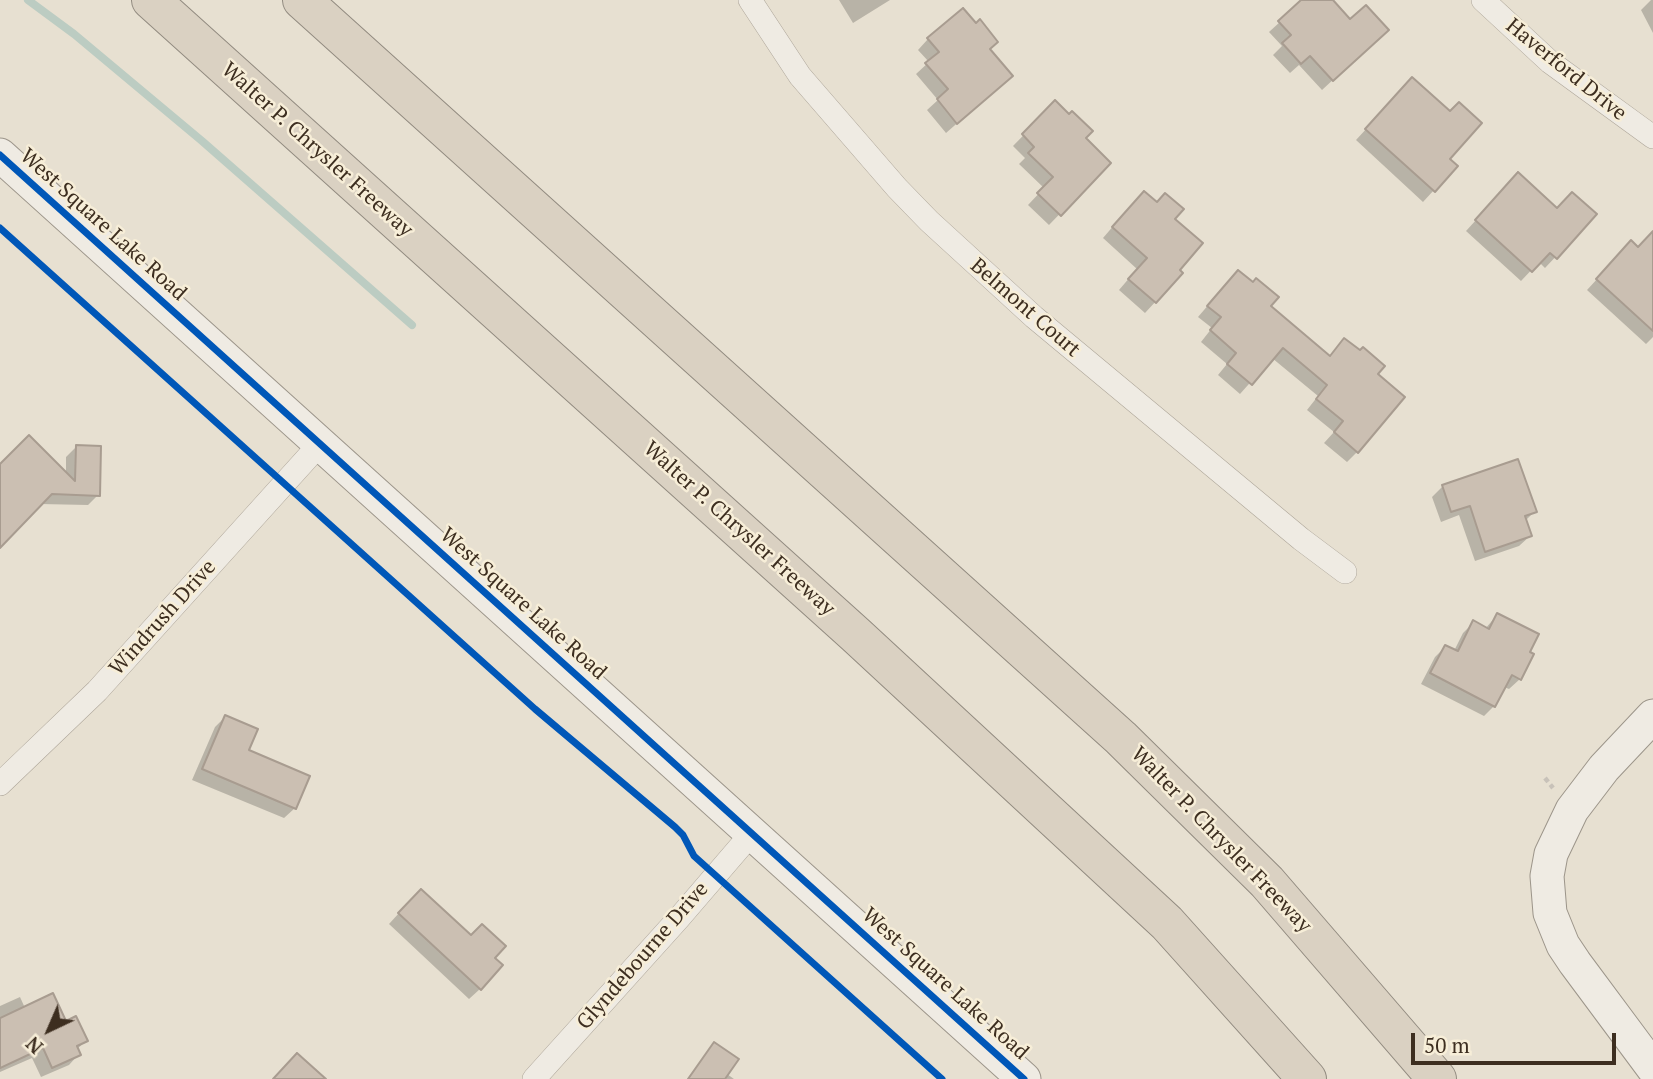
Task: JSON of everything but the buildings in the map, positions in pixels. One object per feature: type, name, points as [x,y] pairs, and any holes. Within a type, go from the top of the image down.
[{"type":"highway","name":"Walter P. Chrysler Freeway","points":[[151,0],[845,626],[1167,923],[1307,1079]]},
{"type":"highway","name":"Walter P. Chrysler Freeway","points":[[302,0],[1121,738],[1267,882],[1437,1079]]},
{"type":"main road","name":"West Square Lake Road","points":[[0,155],[1024,1079]]},
{"type":"main road","points":[[1653,716],[1604,768],[1572,810],[1551,854],[1547,876],[1547,896],[1556,930],[1575,963],[1653,1068]]},
{"type":"street","name":"Belmont Court","points":[[750,0],[800,76],[929,221],[1014,300],[1301,539],[1345,572]]},
{"type":"street","name":"Haverford Drive","points":[[1483,0],[1549,62],[1653,137]]},
{"type":"street","name":"Windrush Drive","points":[[0,785],[97,691],[319,444]]},
{"type":"street","name":"Glyndebourne Drive","points":[[534,1079],[752,833]]},
{"type":"waterway","points":[[28,0],[74,34],[202,141],[412,325]]},
{"type":"cycle path","points":[[0,155],[1024,1079]]},
{"type":"cycle path","points":[[0,228],[535,709],[675,827],[683,835],[694,856],[942,1079]]}]
